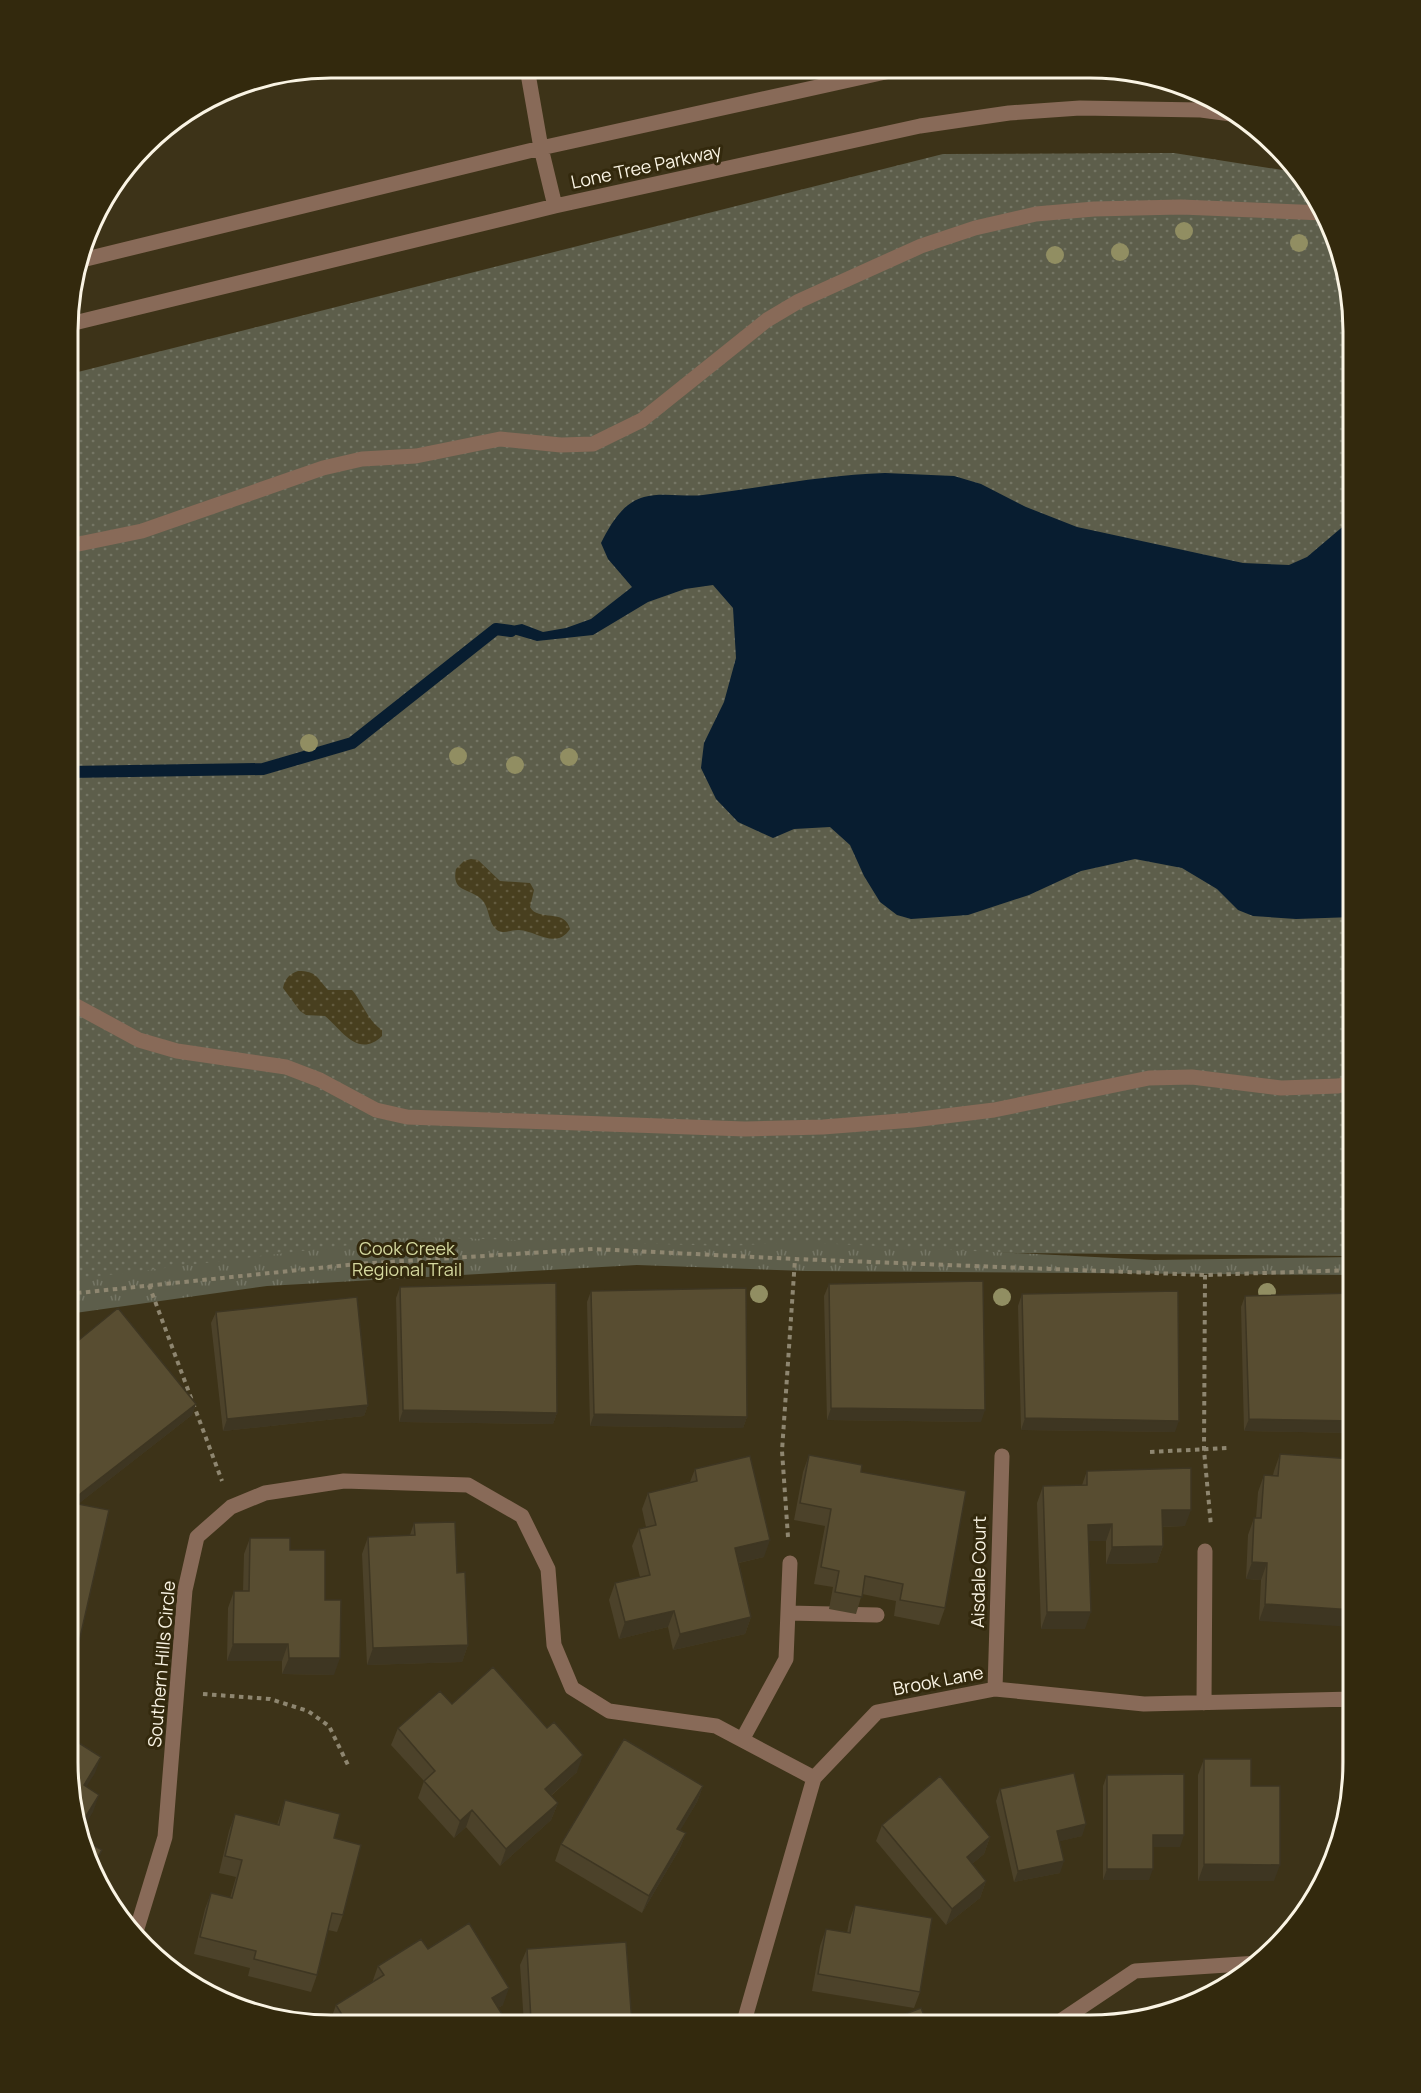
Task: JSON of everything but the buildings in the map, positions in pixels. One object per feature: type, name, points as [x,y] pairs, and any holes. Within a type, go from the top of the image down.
[{"type":"street","points":[[529,78],[541,148],[555,206]]},
{"type":"street","points":[[89,258],[541,148],[859,78]]},
{"type":"street","name":"Lone Tree Parkway","points":[[79,322],[555,206],[920,126],[1000,115],[1080,108],[1201,110],[1218,113]]},
{"type":"street","points":[[78,544],[142,531],[323,468],[362,459],[416,456],[500,439],[561,445],[593,444],[642,420],[767,320],[799,301],[921,246],[975,228],[1036,214],[1094,209],[1181,207],[1313,213]]},
{"type":"street","points":[[78,1007],[139,1040],[177,1051],[286,1067],[320,1080],[376,1110],[407,1117],[745,1129],[823,1127],[913,1120],[994,1110],[1149,1078],[1192,1077],[1281,1088],[1343,1085]]},
{"type":"street","name":"Aisdale Court","points":[[995,1689],[1002,1456]]},
{"type":"street","name":"Southern Hills Circle","points":[[138,1925],[165,1837],[185,1590],[197,1538],[231,1507],[265,1493],[344,1481],[468,1485],[522,1516],[548,1569],[554,1645],[572,1688],[609,1711],[716,1726],[814,1778]]},
{"type":"street","points":[[1204,1703],[1205,1551]]},
{"type":"street","points":[[742,1740],[786,1659],[790,1563]]},
{"type":"street","points":[[788,1614],[878,1616]]},
{"type":"street","name":"Brook Lane","points":[[746,2015],[814,1778],[877,1712],[995,1689],[1144,1704],[1343,1699]]},
{"type":"street","points":[[1069,2015],[1135,1971],[1241,1965]]},
{"type":"path","points":[[78,1293],[357,1264],[593,1249],[1205,1275],[1343,1270]]},
{"type":"path","points":[[790,1563],[782,1451],[795,1259]]},
{"type":"path","points":[[1205,1275],[1204,1450],[1211,1528],[1205,1551]]},
{"type":"path","points":[[149,1285],[231,1507]]},
{"type":"path","points":[[1150,1452],[1227,1448]]},
{"type":"path","points":[[177,1692],[270,1699],[308,1711],[329,1726],[348,1766]]},
{"type":"green space","points":[[1174,153],[1286,171],[1317,219],[1330,250],[1341,298],[1343,331],[1343,1256],[593,1249],[78,1286],[78,372],[943,154]]},
{"type":"green space","name":"Cook Creek Regional Trail","points":[[414,1237],[728,1246],[796,1242],[1154,1260],[1343,1257],[1343,1275],[806,1271],[637,1265],[267,1286],[78,1313],[78,1279]]},
{"type":"sand","points":[[478,860],[500,881],[530,883],[534,890],[530,907],[539,914],[563,919],[570,929],[565,935],[552,939],[526,931],[502,932],[497,930],[492,924],[483,901],[456,883],[456,869],[464,861]]},
{"type":"sand","points":[[298,971],[313,974],[328,990],[352,990],[382,1030],[382,1036],[365,1045],[358,1043],[344,1035],[325,1016],[306,1015],[300,1011],[283,988],[288,977]]},
{"type":"water","points":[[862,474],[954,476],[981,484],[1026,507],[1077,527],[1243,563],[1289,565],[1307,557],[1343,526],[1343,917],[1296,919],[1253,916],[1238,910],[1217,889],[1182,868],[1135,859],[1081,871],[1029,895],[968,915],[911,919],[897,915],[880,902],[864,876],[850,845],[830,827],[794,829],[773,838],[738,822],[716,799],[701,768],[704,743],[724,702],[736,658],[733,608],[713,585],[685,589],[648,602],[593,635],[537,641],[496,629],[522,624],[543,632],[566,628],[591,619],[632,587],[608,559],[601,543],[618,515],[636,500],[651,496],[703,495]]},
{"type":"waterway","points":[[78,772],[263,769],[352,743],[496,629],[511,631]]}]
